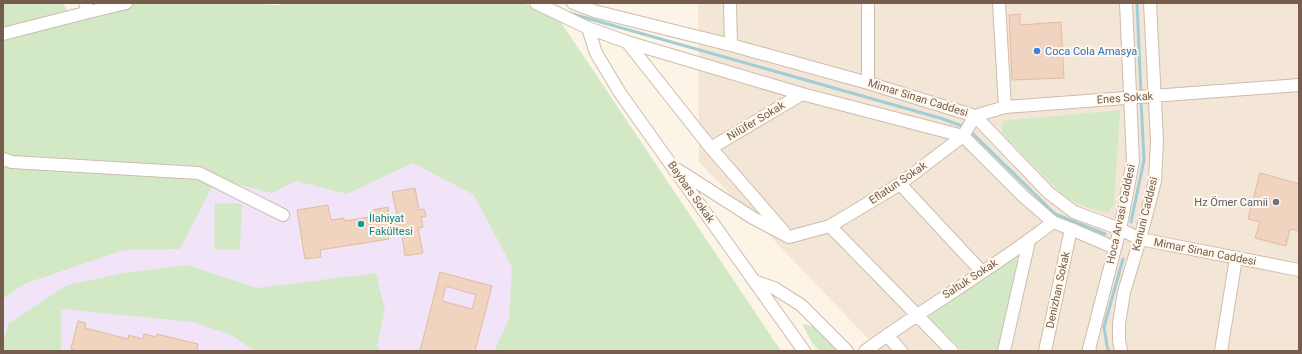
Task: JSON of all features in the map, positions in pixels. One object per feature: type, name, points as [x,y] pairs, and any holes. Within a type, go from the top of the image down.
[{"type":"street","points":[[3,34],[87,7],[126,3]]},
{"type":"street","points":[[536,3],[588,28],[627,42],[802,94],[963,136],[1023,196],[1053,222],[1115,248]]},
{"type":"street","name":"Mimar Sinan Caddesi","points":[[573,3],[595,7],[868,83],[976,116],[1049,193],[1074,212],[1120,229],[1140,239],[1299,270]]},
{"type":"street","points":[[730,3],[731,46]]},
{"type":"street","points":[[868,3],[868,83]]},
{"type":"street","points":[[999,3],[1005,107]]},
{"type":"street","name":"Hoca Arvasi Caddesi","points":[[1089,350],[1120,229],[1134,161],[1126,3]]},
{"type":"street","name":"Kanuni Caddesi","points":[[1120,351],[1119,324],[1124,292],[1155,181],[1157,141],[1150,3]]},
{"type":"street","points":[[588,28],[595,7]]},
{"type":"street","name":"Baybars Sokak","points":[[588,28],[596,53],[620,93],[804,351]]},
{"type":"street","points":[[627,42],[711,148],[789,237]]},
{"type":"street","name":"Enes Sokak","points":[[976,116],[1005,107],[1299,84]]},
{"type":"street","name":"Nilüfer Sokak","points":[[711,148],[802,94]]},
{"type":"street","points":[[963,136],[976,116]]},
{"type":"street","name":"Eflatun Sokak","points":[[789,237],[830,226],[900,184],[963,136]]},
{"type":"street","points":[[3,159],[12,162],[200,173],[283,215]]},
{"type":"street","points":[[673,167],[753,218],[789,237]]},
{"type":"street","points":[[900,184],[982,272]]},
{"type":"street","name":"Saltuk Sokak","points":[[865,351],[916,315],[1029,241],[1053,222]]},
{"type":"street","points":[[830,226],[952,351]]},
{"type":"street","name":"Denizhan Sokak","points":[[1045,351],[1071,229]]},
{"type":"street","points":[[1004,351],[1029,241]]},
{"type":"street","points":[[1221,351],[1236,258]]},
{"type":"street","points":[[754,281],[774,288],[801,305],[847,351]]},
{"type":"street","points":[[887,335],[901,351]]},
{"type":"shaded area","points":[[698,3],[1299,3],[1299,351],[880,351],[699,162]]},
{"type":"shaded area","points":[[320,104],[557,163],[554,351],[3,351],[3,287]]},
{"type":"green space","points":[[3,3],[63,3],[72,21],[100,17],[121,3],[238,3],[279,5],[286,3],[523,3],[558,18],[781,351],[494,351],[509,319],[512,267],[474,195],[413,163],[347,194],[296,181],[272,193],[216,179],[180,249],[124,250],[24,284],[3,299]]},
{"type":"green space","points":[[1120,110],[1114,204],[1108,212],[1086,207],[1065,197],[1002,133],[1002,121]]},
{"type":"green space","points":[[215,203],[242,204],[240,250],[214,249]]},
{"type":"green space","points":[[1010,259],[1016,259],[1018,262],[998,351],[963,351],[928,316]]},
{"type":"green space","points":[[187,265],[257,288],[376,273],[385,310],[377,346],[380,351],[255,351],[231,335],[193,322],[61,309],[61,351],[3,351],[3,344],[8,324],[67,285],[124,273]]},
{"type":"green space","points":[[802,324],[813,326],[838,351],[819,351],[811,341]]},
{"type":"building","name":"Coca Cola Amasya","points":[[1020,14],[1020,25],[1061,22],[1064,78],[1012,80],[1009,15]]},
{"type":"building","name":"Hz Ömer Camii","points":[[1260,173],[1299,184],[1299,231],[1290,229],[1286,246],[1255,238],[1260,222],[1248,219]]},
{"type":"building","name":"İlahiyat Fakültesi","points":[[415,188],[419,210],[424,209],[426,216],[421,217],[423,227],[418,228],[423,253],[405,256],[401,229],[388,232],[389,239],[320,250],[321,257],[305,259],[297,210],[328,205],[331,220],[344,218],[344,221],[369,217],[368,214],[372,213],[373,210],[388,207],[389,217],[397,215],[392,192]]},
{"type":"building","points":[[440,272],[492,286],[475,351],[420,351]],"holes":[[[446,286],[476,295],[472,309],[442,301]]]},
{"type":"building","points":[[78,321],[86,323],[85,328],[128,339],[129,335],[143,339],[144,334],[156,337],[157,334],[198,344],[197,351],[78,351],[71,349]]},
{"type":"waterway","points":[[1137,3],[1141,93]]},
{"type":"waterway","points":[[569,13],[940,118],[965,127]]},
{"type":"waterway","points":[[1131,222],[1144,160],[1141,99]]},
{"type":"waterway","points":[[970,131],[1055,214],[1105,234]]},
{"type":"waterway","points":[[1109,351],[1104,327],[1123,259]]},
{"type":"place","name":"Coca Cola Amasya","points":[[1037,51]]},
{"type":"place","name":"Hz Ömer Camii","points":[[1276,202]]},
{"type":"place","name":"İlahiyat Fakültesi","points":[[361,224]]}]
